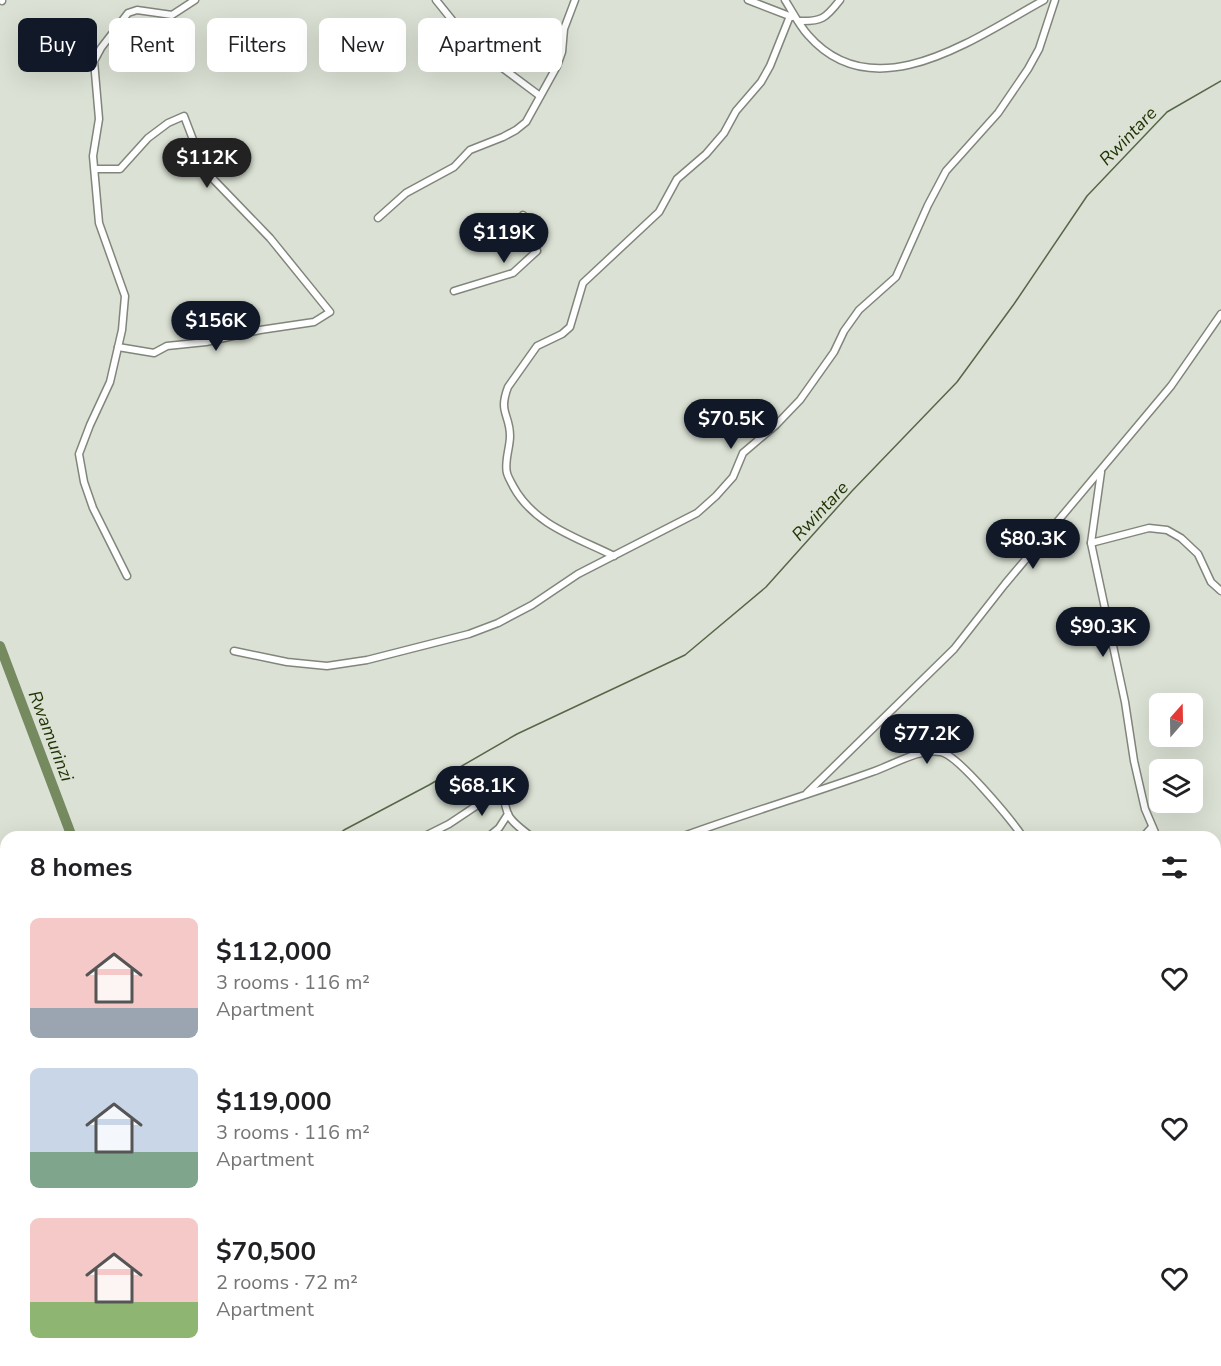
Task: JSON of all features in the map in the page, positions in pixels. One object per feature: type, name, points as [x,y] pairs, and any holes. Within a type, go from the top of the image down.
[{"type":"street","points":[[127,576],[93,508],[84,482],[79,454],[110,382],[122,330],[125,296],[99,223],[93,156],[99,119],[94,61],[96,54],[128,13],[137,10],[172,15],[195,0]]},
{"type":"street","points":[[436,0],[472,46],[540,96]]},
{"type":"street","points":[[378,218],[406,192],[454,167],[470,150],[516,130],[526,122],[561,56],[564,29],[575,0]]},
{"type":"street","points":[[748,0],[795,18],[815,21],[827,16],[840,0]]},
{"type":"street","points":[[785,0],[807,34],[820,46],[839,60],[854,66],[872,69],[911,66],[952,50],[1044,0]]},
{"type":"street","points":[[234,651],[286,662],[327,666],[367,660],[450,640],[498,623],[532,605],[578,574],[697,513],[733,477],[743,453],[776,425],[800,400],[834,352],[844,330],[859,310],[896,277],[946,171],[998,113],[1028,69],[1039,49],[1055,0]]},
{"type":"street","points":[[614,556],[549,524],[529,510],[523,502],[506,472],[510,436],[503,408],[508,387],[537,346],[562,334],[570,327],[583,283],[659,212],[677,178],[706,154],[724,133],[736,111],[757,88],[795,18]]},
{"type":"street","points":[[95,169],[120,169],[148,138],[168,123],[184,116],[197,150],[214,180],[270,238],[330,312],[314,322],[260,330],[206,342],[167,346],[154,352],[118,347]]},
{"type":"street","points":[[454,291],[513,273],[537,251],[523,215]]},
{"type":"street","points":[[807,793],[954,650],[1005,584],[1171,386],[1221,314]]},
{"type":"street","points":[[1101,472],[1091,543],[1125,702],[1134,761],[1145,809],[1154,831]]},
{"type":"street","points":[[1091,543],[1149,528],[1167,530],[1181,538],[1198,554],[1211,582],[1221,591]]},
{"type":"street","points":[[698,831],[873,772],[916,755],[941,752],[964,768],[1018,831]]},
{"type":"street","points":[[435,831],[503,788],[504,810],[514,824],[524,831]]},
{"type":"street","points":[[495,831],[508,814]]},
{"type":"street","points":[[1148,831],[1152,827]]},
{"type":"waterway","name":"Rwintare","points":[[343,831],[517,734],[685,655],[766,587],[852,491],[957,382],[1014,304],[1087,196],[1167,112],[1221,81]]},
{"type":"waterway","name":"Rwamurinzi","points":[[0,646],[70,831]]}]
